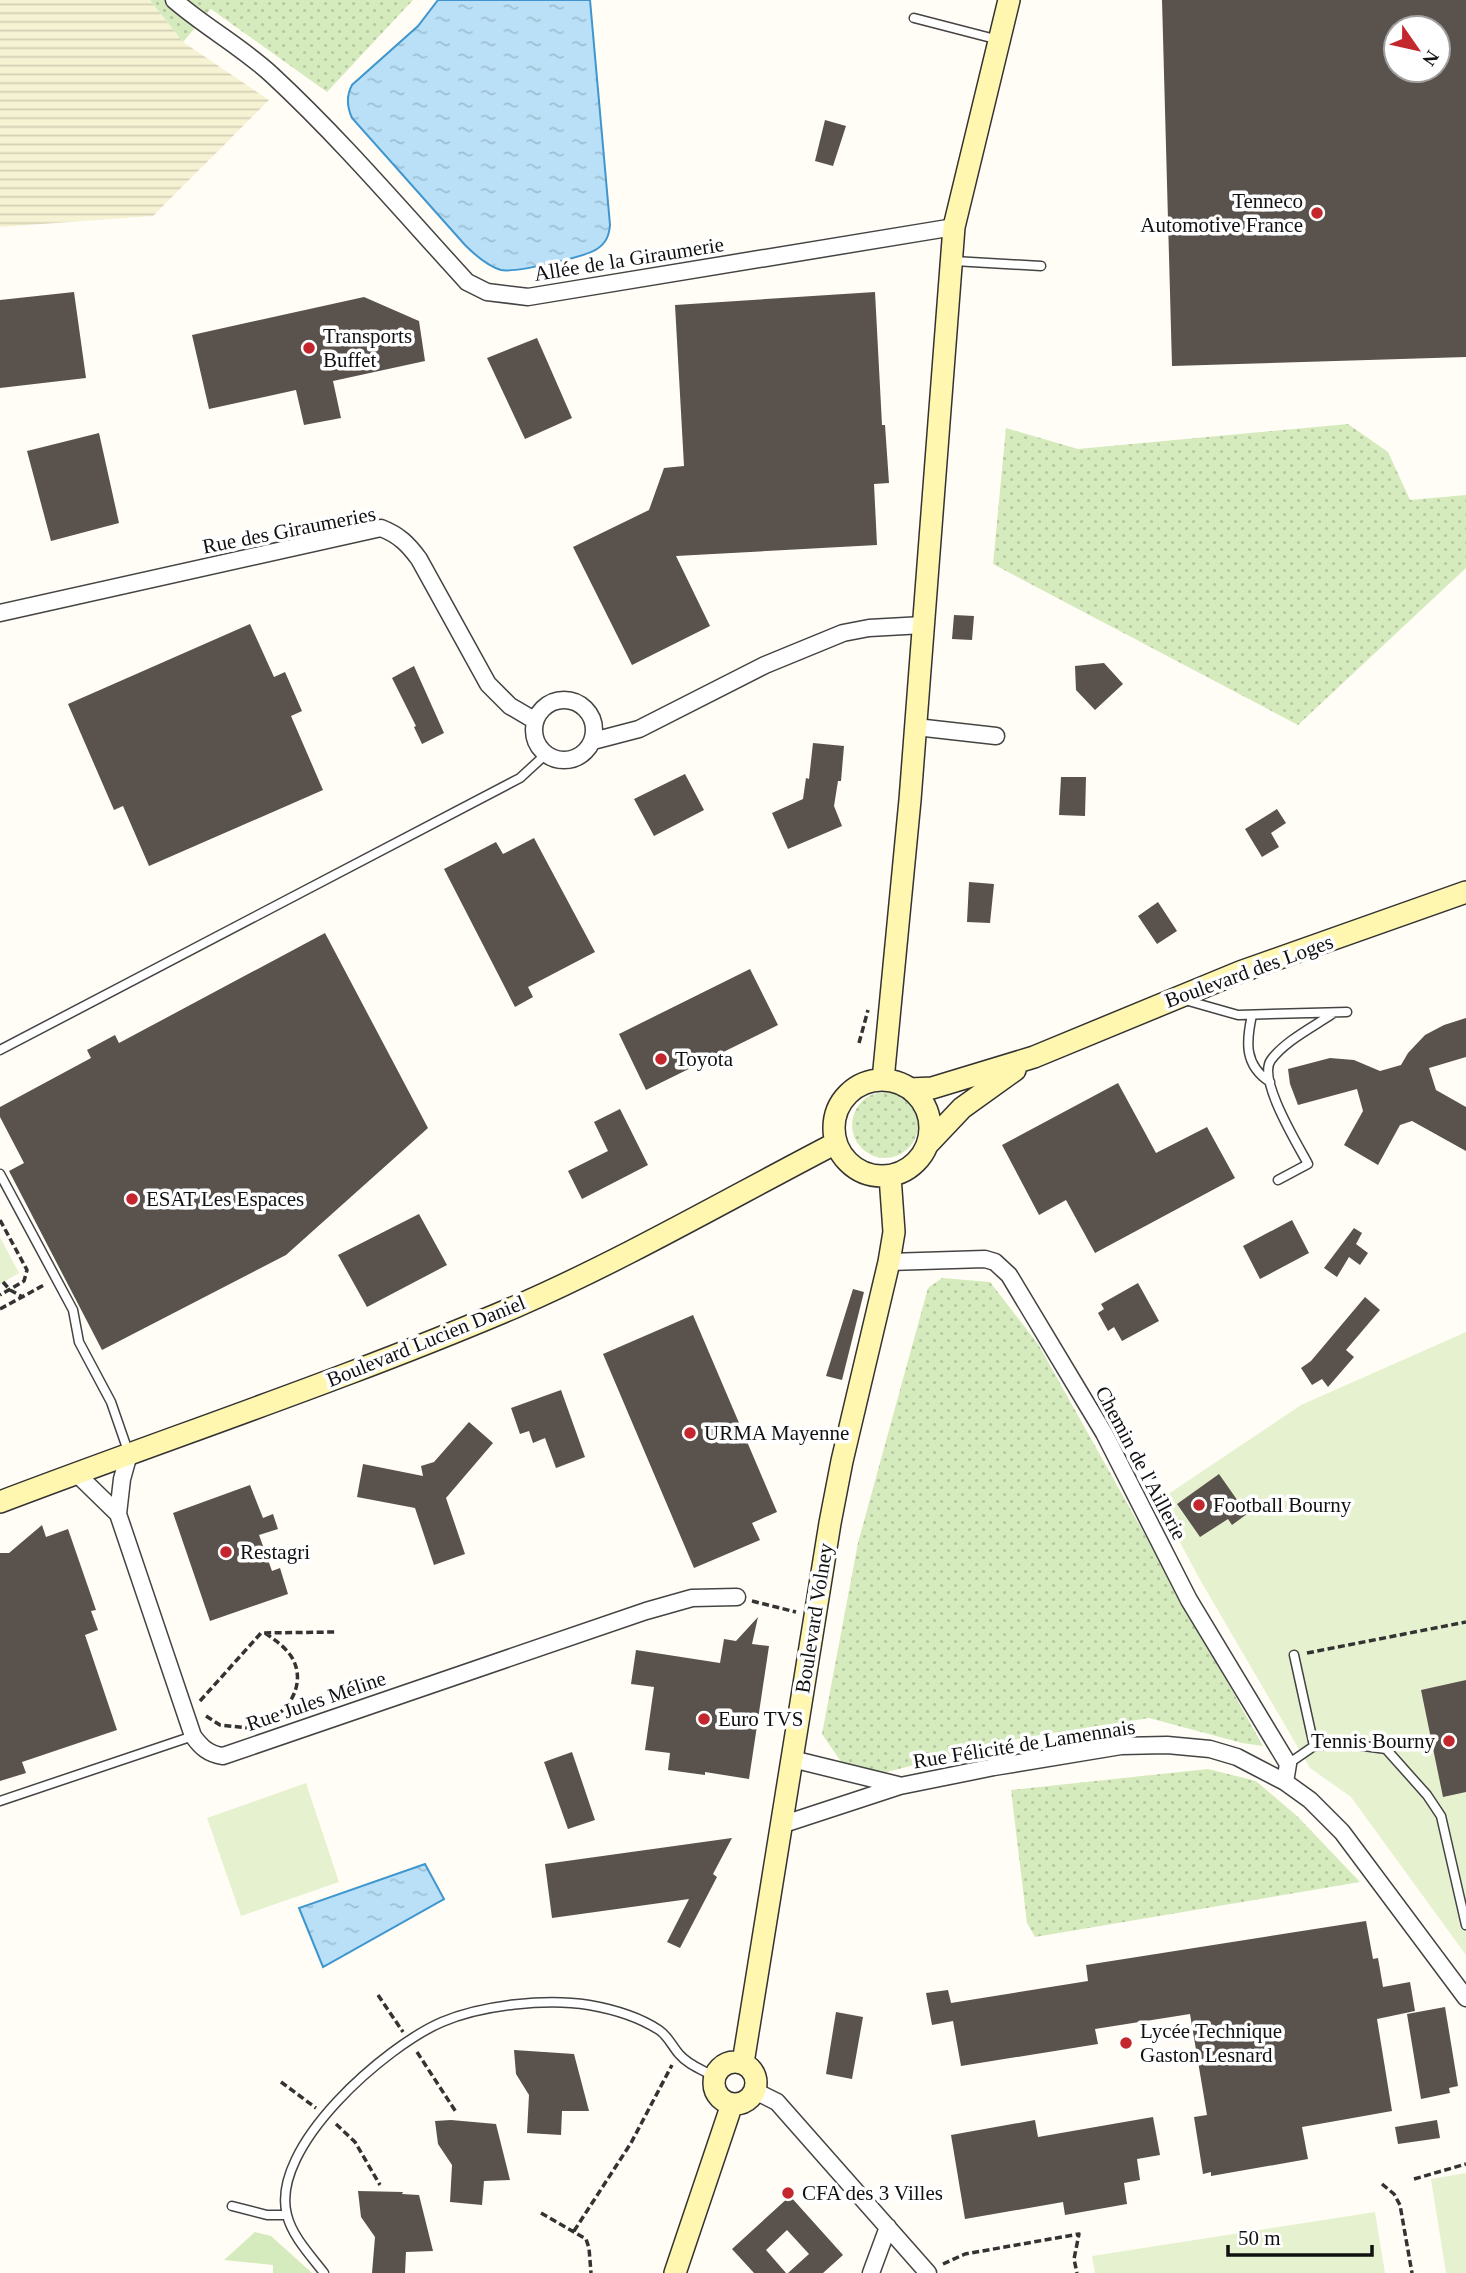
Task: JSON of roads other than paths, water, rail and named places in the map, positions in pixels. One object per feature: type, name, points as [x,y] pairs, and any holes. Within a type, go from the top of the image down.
[{"type":"main road","points":[[883,1080],[916,727],[954,228],[1009,0]]},
{"type":"main road","name":"Boulevard des Loges","points":[[910,1089],[943,1085],[1034,1057],[1177,997],[1466,892]]},
{"type":"main road","name":"Boulevard des Loges","points":[[927,1145],[962,1108],[1034,1057]]},
{"type":"main road","points":[[883,1080],[897,1082],[910,1089],[926,1108],[930,1133],[919,1159],[906,1170],[890,1176],[877,1176],[851,1165],[836,1143],[834,1128],[836,1113],[843,1099],[861,1085],[883,1080]]},
{"type":"main road","name":"Boulevard Lucien Daniel","points":[[0,1502],[373,1364],[516,1306],[604,1264],[836,1143]]},
{"type":"main road","name":"Boulevard Volney","points":[[743,2063],[814,1616],[842,1461],[894,1232],[890,1176]]},
{"type":"main road","points":[[729,2062],[743,2063],[756,2078],[755,2091],[746,2102],[725,2102],[715,2091],[718,2070],[729,2062]]},
{"type":"main road","points":[[675,2273],[732,2104]]},
{"type":"street","name":"Allée de la Giraumerie","points":[[174,0],[269,72],[319,120],[467,282],[486,292],[528,297],[954,228]]},
{"type":"street","name":"Rue des Giraumeries","points":[[0,613],[381,528],[407,543],[419,559],[488,684],[510,706],[534,720]]},
{"type":"street","points":[[593,740],[639,729],[765,665],[843,633],[869,628],[923,625]]},
{"type":"street","points":[[564,699],[583,705],[594,721],[593,740],[582,756],[563,762],[545,755],[534,740],[534,720],[546,705],[564,699]]},
{"type":"street","points":[[916,727],[996,736]]},
{"type":"street","name":"Chemin de l'Aillerie","points":[[889,1262],[985,1259],[995,1262],[1009,1275],[1104,1433],[1189,1600],[1288,1764]]},
{"type":"street","points":[[118,1514],[122,1479],[129,1454]]},
{"type":"street","points":[[77,1474],[118,1514],[190,1712],[193,1736]]},
{"type":"street","name":"Rue Jules Méline","points":[[193,1736],[203,1749],[223,1756],[646,1611],[692,1598],[737,1597]]},
{"type":"street","name":"Rue Félicité de Lamennais","points":[[781,1825],[900,1786],[994,1767],[1121,1746],[1167,1745],[1210,1749],[1237,1757],[1285,1782],[1310,1800],[1342,1832],[1466,1998]]},
{"type":"street","name":"Rue Félicité de Lamennais","points":[[792,1759],[900,1786]]},
{"type":"street","points":[[1285,1782],[1288,1764]]},
{"type":"street","points":[[755,2091],[777,2102],[888,2228],[933,2271]]},
{"type":"street","points":[[872,2273],[888,2228]]},
{"type":"lane","points":[[914,18],[999,40]]},
{"type":"lane","points":[[951,261],[1041,266]]},
{"type":"lane","points":[[0,1050],[520,778],[545,755]]},
{"type":"lane","points":[[1177,997],[1238,1015],[1347,1012]]},
{"type":"lane","points":[[1278,1180],[1308,1164],[1273,1094],[1267,1070],[1270,1061],[1287,1045],[1332,1014]]},
{"type":"lane","points":[[1252,1015],[1247,1045],[1249,1058],[1258,1074],[1270,1082]]},
{"type":"lane","points":[[0,1174],[73,1310],[79,1342],[111,1402],[129,1454]]},
{"type":"lane","points":[[1294,1655],[1314,1746]]},
{"type":"lane","points":[[0,1801],[193,1736]]},
{"type":"lane","points":[[1288,1764],[1314,1746],[1349,1744],[1385,1749],[1427,1795],[1441,1816],[1466,1925]]},
{"type":"lane","points":[[324,2273],[303,2247],[287,2216],[285,2190],[293,2163],[325,2115],[343,2094],[383,2059],[441,2023],[475,2012],[536,2003],[587,2005],[618,2012],[660,2030],[680,2055],[715,2077]]},
{"type":"lane","points":[[232,2206],[267,2215],[287,2216]]},
{"type":"water","points":[[438,0],[590,0],[610,225],[607,239],[597,249],[534,267],[501,270],[491,266],[465,245],[352,118],[348,102],[352,85],[418,26]]},
{"type":"water","points":[[425,1864],[444,1899],[323,1967],[299,1908]]},
{"type":"place","name":"Tenneco Automotive France","points":[[1317,213]]},
{"type":"place","name":"Transports Buffet","points":[[309,348]]},
{"type":"place","name":"Toyota","points":[[661,1059]]},
{"type":"place","name":"ESAT Les Espaces","points":[[132,1199]]},
{"type":"place","name":"URMA Mayenne","points":[[690,1433]]},
{"type":"place","name":"Football Bourny","points":[[1199,1505]]},
{"type":"place","name":"Restagri","points":[[226,1552]]},
{"type":"place","name":"Euro TVS","points":[[704,1719]]},
{"type":"place","name":"Tennis Bourny","points":[[1449,1741]]},
{"type":"place","name":"Lycée Technique Gaston Lesnard","points":[[1126,2043]]},
{"type":"place","name":"CFA des 3 Villes","points":[[788,2193]]}]
